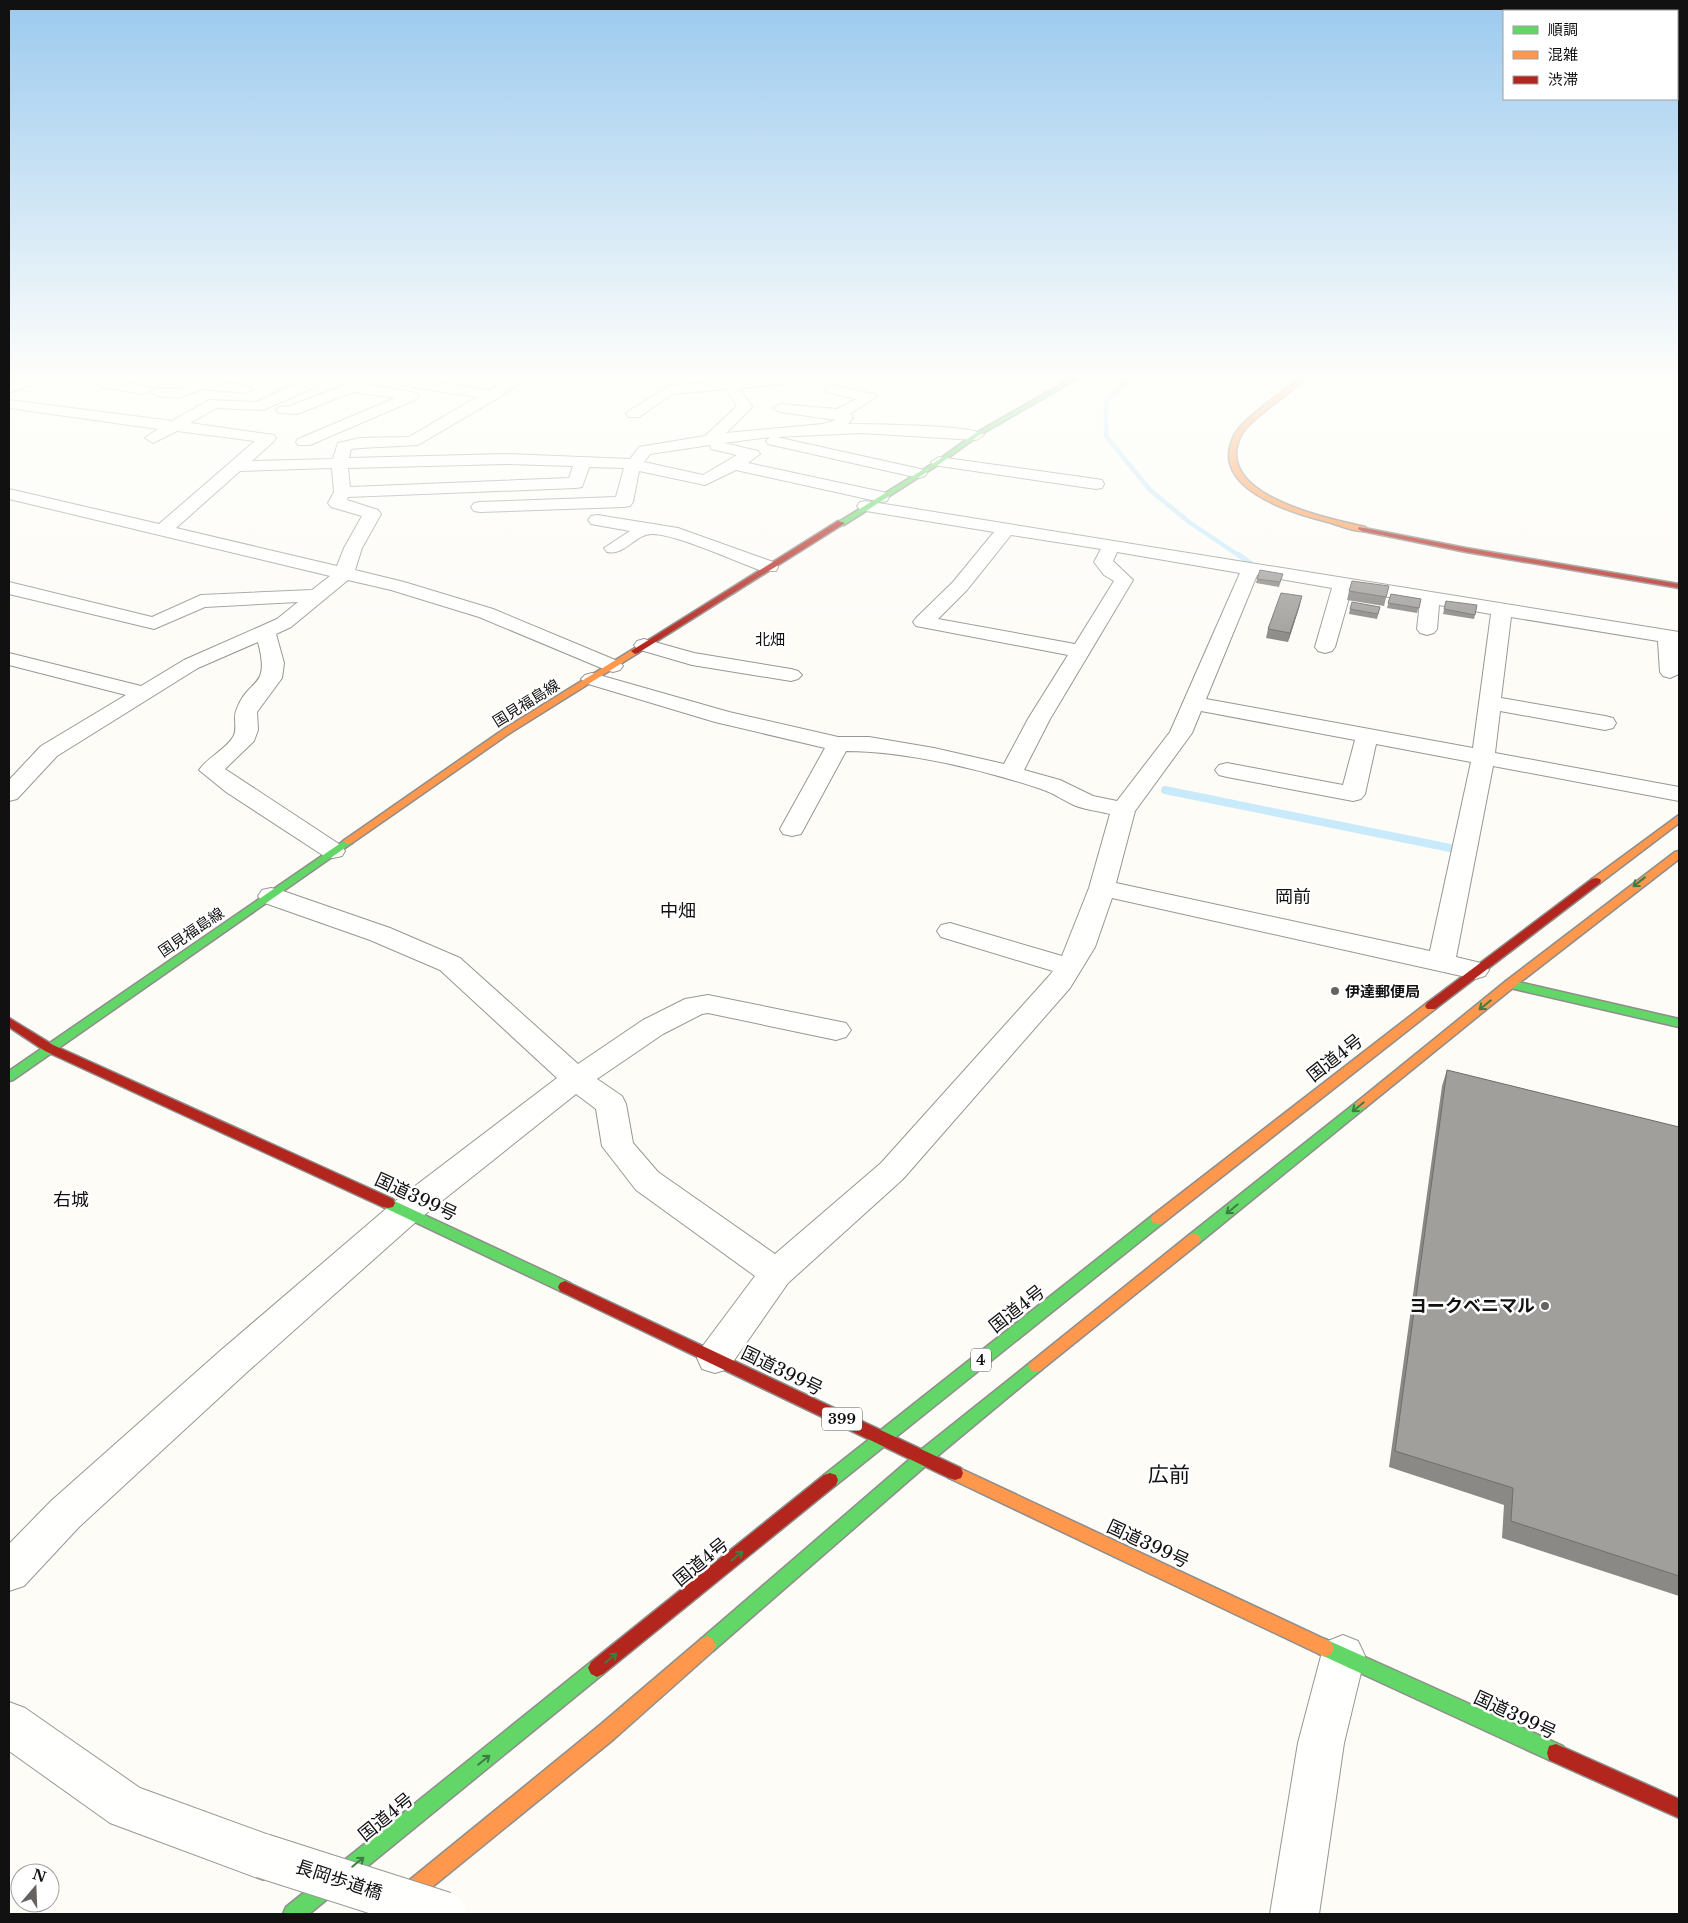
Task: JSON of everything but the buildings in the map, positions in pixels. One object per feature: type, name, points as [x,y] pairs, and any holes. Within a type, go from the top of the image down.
[{"type":"main road","name":"国見福島線","points":[[9,1077],[507,731],[927,469]]},
{"type":"main road","points":[[1235,469],[1249,487],[1263,496],[1300,512],[1365,530],[1466,550],[1679,586]]},
{"type":"main road","name":"国道4号","points":[[293,1914],[882,1439],[1475,970],[1679,818]]},
{"type":"main road","points":[[383,1914],[606,1732],[923,1458],[1510,984],[1644,879],[1679,854]]},
{"type":"main road","points":[[1510,984],[1679,1022]]},
{"type":"main road","name":"国道399号","points":[[9,1022],[49,1048],[406,1211],[882,1439],[1344,1656],[1679,1809]]},
{"type":"street","points":[[162,531],[233,469]]},
{"type":"street","points":[[9,794],[49,751],[191,664],[284,623],[344,574],[353,548],[372,514],[336,503],[342,492],[340,469]]},
{"type":"street","points":[[342,492],[576,483],[580,469]]},
{"type":"street","points":[[480,507],[624,502],[626,479],[630,469]]},
{"type":"street","points":[[654,469],[705,480],[725,469]]},
{"type":"street","points":[[751,469],[873,502],[1007,528],[1250,570],[1502,608],[1674,637],[1670,672]]},
{"type":"street","points":[[900,469],[919,473]]},
{"type":"street","points":[[987,469],[1096,484]]},
{"type":"street","points":[[9,494],[397,586],[486,613],[613,666]]},
{"type":"street","points":[[597,520],[672,532],[769,567]]},
{"type":"street","points":[[613,548],[647,528]]},
{"type":"street","points":[[1007,528],[960,586],[923,622],[1082,651]]},
{"type":"street","points":[[1011,773],[1039,719],[1124,580],[1111,572],[1103,562],[1112,545]]},
{"type":"street","points":[[715,1358],[776,1273],[892,1171],[1060,982],[1081,947],[1102,888],[1123,810],[1181,733],[1250,570]]},
{"type":"street","points":[[1325,647],[1342,584]]},
{"type":"street","points":[[9,588],[154,623],[200,602],[276,596],[318,596]]},
{"type":"street","points":[[1427,629],[1430,597]]},
{"type":"street","points":[[1442,963],[1490,703],[1502,608]]},
{"type":"street","points":[[266,632],[274,663],[271,678],[252,700],[246,712],[247,730],[243,741],[211,770],[234,788],[333,851]]},
{"type":"street","points":[[644,646],[692,659],[791,674]]},
{"type":"street","points":[[10,659],[144,693]]},
{"type":"street","points":[[592,679],[723,717],[838,744],[869,744],[1011,773],[1052,785],[1085,801],[1123,810]]},
{"type":"street","points":[[1195,703],[1480,755],[1679,794]]},
{"type":"street","points":[[1490,703],[1605,723]]},
{"type":"street","points":[[1228,770],[1353,794],[1367,735]]},
{"type":"street","points":[[792,829],[838,744]]},
{"type":"street","points":[[1102,888],[1475,970]]},
{"type":"street","points":[[271,896],[380,934],[450,964],[576,1078],[611,1104],[618,1146],[647,1181],[776,1273]]},
{"type":"street","points":[[950,931],[1069,967]]},
{"type":"street","points":[[9,1572],[64,1514],[233,1362],[406,1211],[576,1078],[653,1027],[695,1006],[708,1004],[836,1030]]},
{"type":"street","points":[[1294,1914],[1322,1743],[1344,1656]]},
{"type":"street","name":"長岡歩道橋","points":[[9,1724],[126,1806],[263,1856],[444,1914]]},
{"type":"waterway","points":[[1133,469],[1150,490],[1189,522],[1241,557]]},
{"type":"waterway","points":[[1239,555],[1250,563]]},
{"type":"waterway","points":[[1165,790],[1460,850],[1460,847]]},
{"type":"traffic: fast","points":[[841,523],[928,469]]},
{"type":"traffic: fast","points":[[9,1077],[348,841]]},
{"type":"traffic: fast","points":[[1510,984],[1679,1023]]},
{"type":"traffic: fast","points":[[1194,1239],[1362,1104]]},
{"type":"traffic: fast","points":[[388,1203],[565,1287]]},
{"type":"traffic: fast","points":[[830,1480],[1158,1219]]},
{"type":"traffic: fast","points":[[707,1645],[923,1458],[1036,1366]]},
{"type":"traffic: fast","points":[[1325,1648],[1556,1753]]},
{"type":"traffic: fast","points":[[293,1914],[597,1668]]},
{"type":"traffic: slow","points":[[1236,469],[1238,474],[1252,489],[1273,501],[1322,519],[1362,529]]},
{"type":"traffic: slow","points":[[348,841],[507,731],[635,651]]},
{"type":"traffic: slow","points":[[1596,881],[1679,818]]},
{"type":"traffic: slow","points":[[1362,1104],[1510,984],[1679,854]]},
{"type":"traffic: slow","points":[[1158,1219],[1431,1006]]},
{"type":"traffic: slow","points":[[1036,1366],[1194,1239]]},
{"type":"traffic: slow","points":[[955,1473],[1325,1648]]},
{"type":"traffic: slow","points":[[392,1907],[607,1732],[707,1645]]},
{"type":"traffic: jam","points":[[635,651],[841,523]]},
{"type":"traffic: jam","points":[[1362,529],[1466,550],[1679,586]]},
{"type":"traffic: jam","points":[[1431,1006],[1596,881]]},
{"type":"traffic: jam","points":[[9,1022],[49,1048],[388,1203]]},
{"type":"traffic: jam","points":[[565,1287],[955,1473]]},
{"type":"traffic: jam","points":[[597,1668],[830,1480]]},
{"type":"traffic: jam","points":[[1556,1753],[1679,1809]]},
{"type":"place","name":"伊達郵便局","points":[[1335,991]]},
{"type":"place","name":"ヨークベニマル","points":[[1545,1306]]},
{"type":"district","name":"北畑","points":[[770,639]]},
{"type":"district","name":"岡前","points":[[1293,897]]},
{"type":"district","name":"中畑","points":[[678,911]]},
{"type":"district","name":"右城","points":[[71,1200]]},
{"type":"district","name":"広前","points":[[1169,1475]]}]
